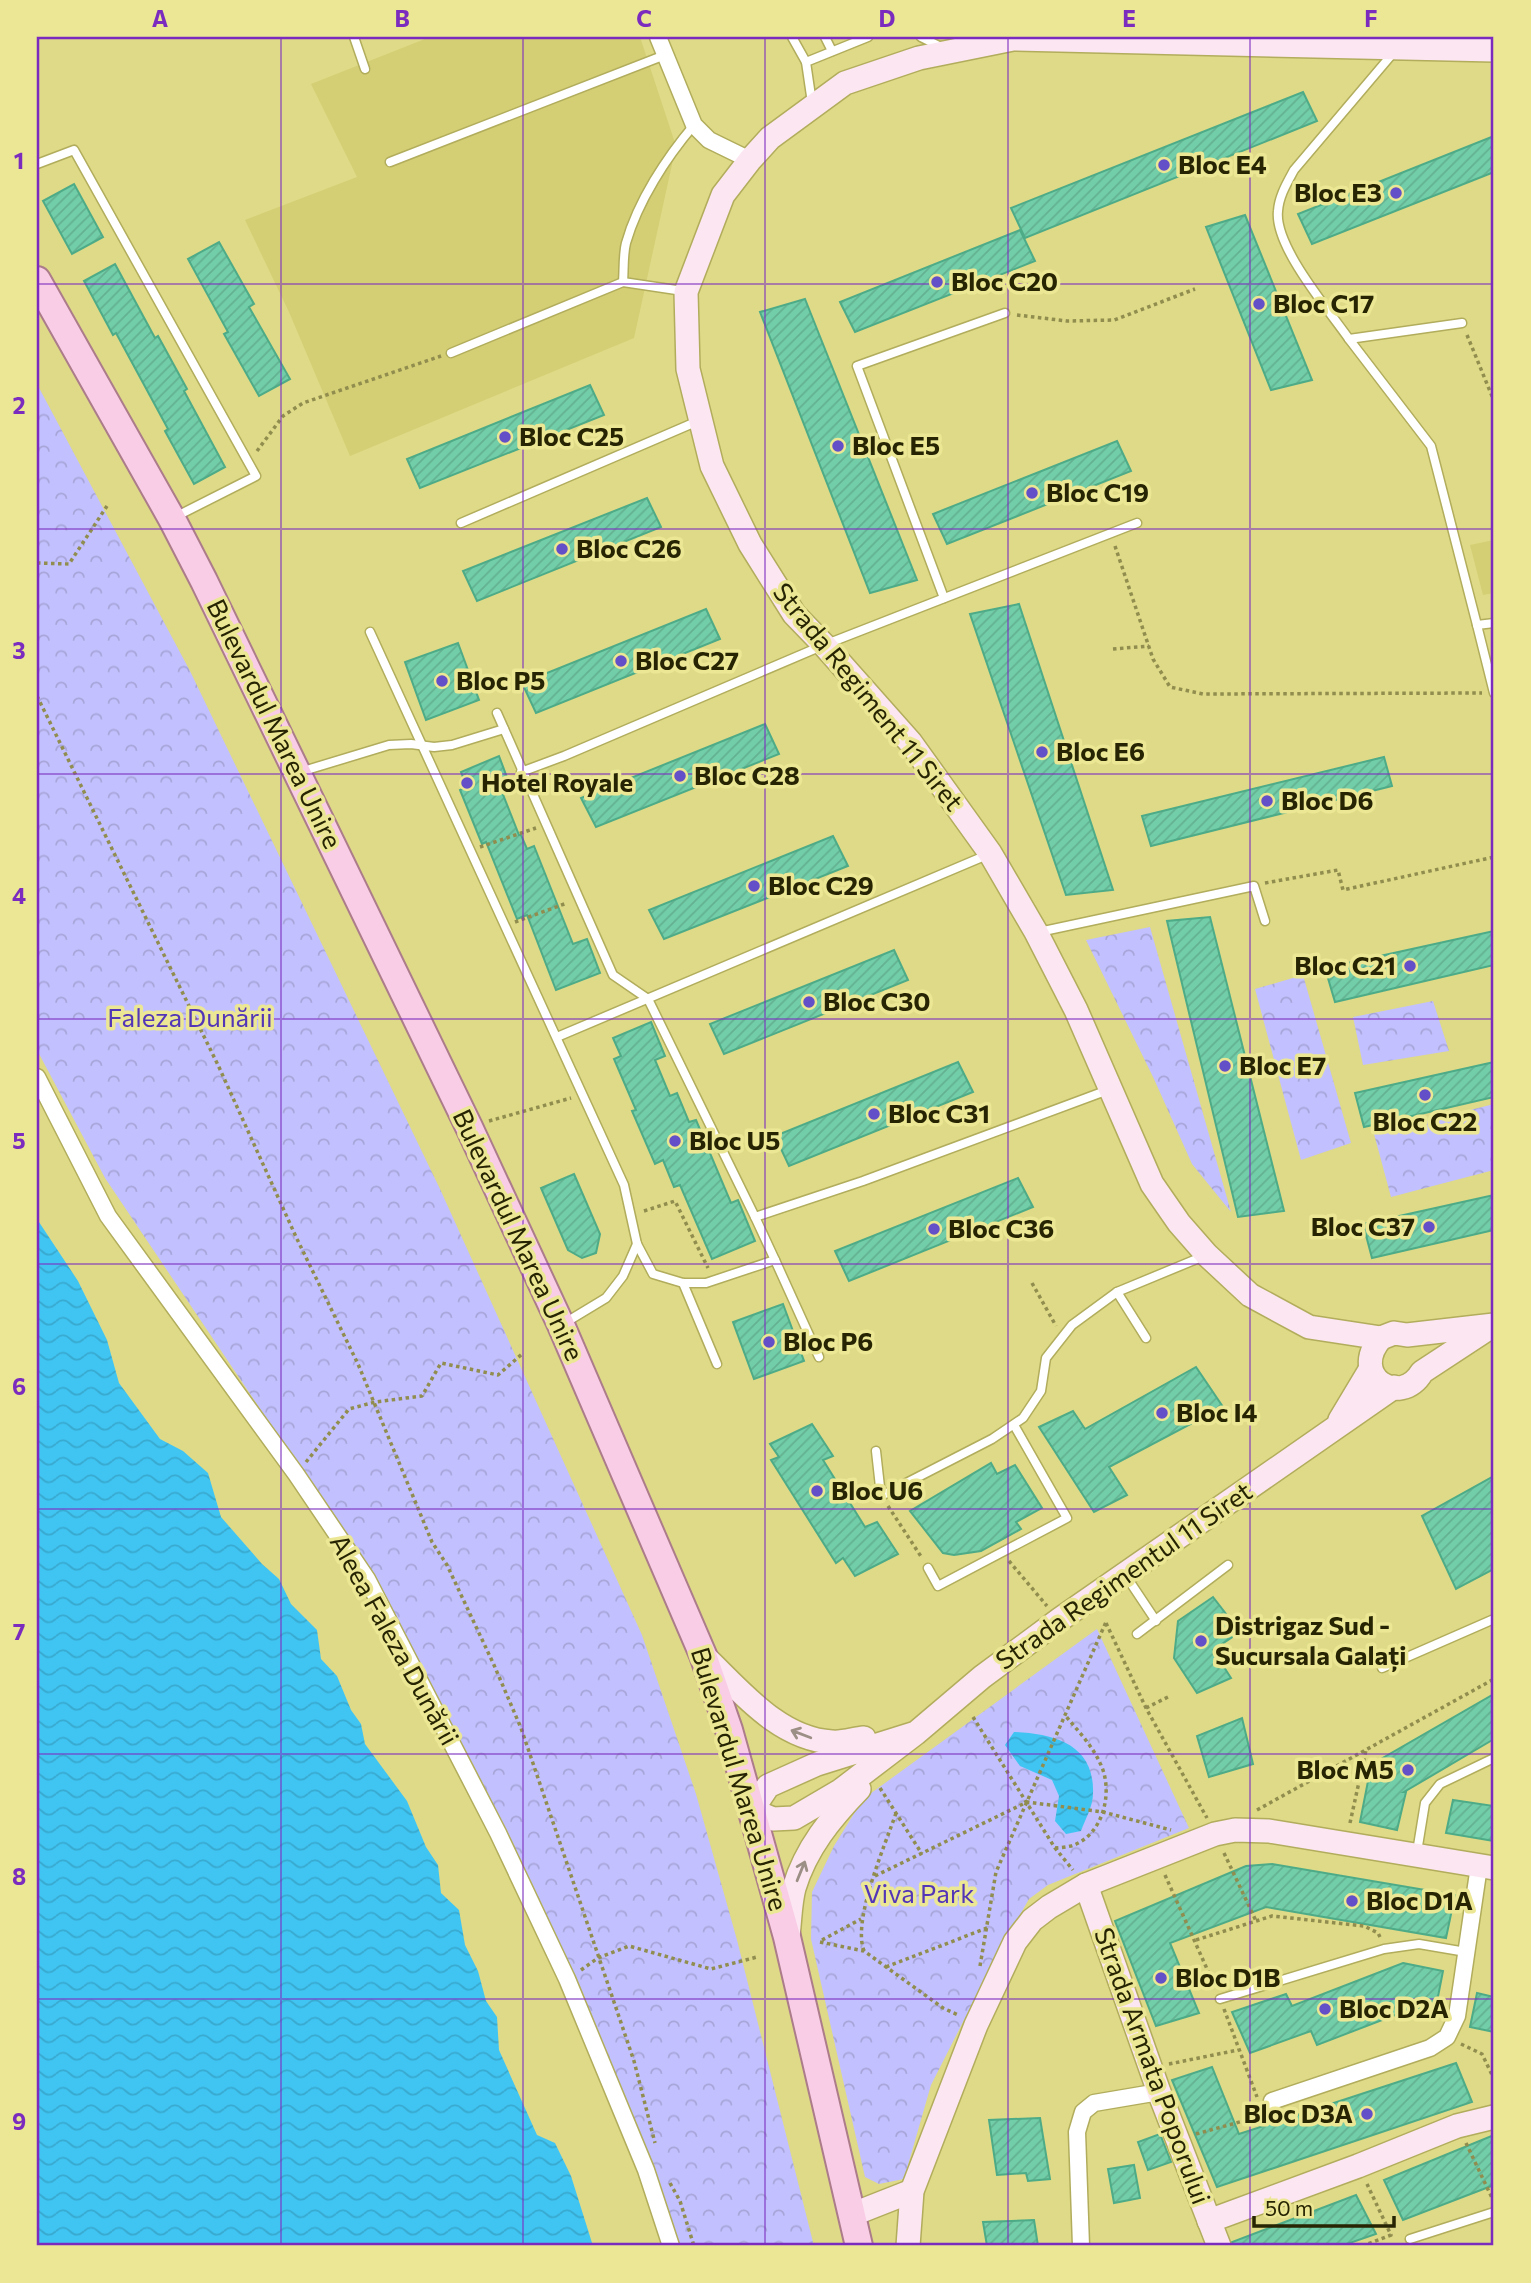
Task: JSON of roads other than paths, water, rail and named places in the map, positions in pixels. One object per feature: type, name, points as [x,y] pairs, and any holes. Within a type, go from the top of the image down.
[{"type":"main road","name":"Bulevardul Marea Unire","points":[[37,280],[172,519],[469,1127],[561,1325],[703,1655],[729,1730],[787,1937],[859,2246]]},
{"type":"street","points":[[659,37],[694,125],[709,140],[750,160]]},
{"type":"street","name":"Strada Regiment 11 Siret","points":[[1321,1330],[1369,1365],[1376,1380],[1386,1387],[1394,1387],[1410,1385],[1423,1367],[1494,1325],[1408,1335],[1394,1333],[1381,1338],[1309,1327],[1250,1295],[1207,1255],[1179,1223],[1152,1184],[1076,1010],[1036,932],[990,853],[911,743],[794,614],[750,544],[712,466],[688,369],[686,292],[723,195],[770,138],[845,83],[949,51],[1013,39],[1195,39],[1494,50]]},
{"type":"street","name":"Aleea Faleza Dunării","points":[[37,1077],[108,1216],[296,1474],[367,1579],[498,1833],[567,1979],[646,2170],[671,2246]]},
{"type":"street","points":[[1408,1335],[1418,1344],[1423,1367]]},
{"type":"street","points":[[1337,1426],[1369,1365],[1372,1349],[1381,1338]]},
{"type":"street","name":"Strada Regimentul 11 Siret","points":[[916,1732],[982,1677],[1059,1620],[1126,1576],[1394,1387]]},
{"type":"street","points":[[703,1655],[764,1714],[799,1735],[832,1742],[916,1732]]},
{"type":"street","points":[[916,1732],[840,1791],[794,1818],[773,1819],[752,1810],[768,1786],[817,1764],[916,1732]]},
{"type":"street","points":[[787,1937],[794,1888],[824,1826],[916,1732]]},
{"type":"street","points":[[908,2246],[912,2191],[976,2025],[1015,1942],[1032,1920],[1049,1907],[1086,1885],[1218,1834],[1269,1830],[1487,1867],[1466,1952],[1457,2016],[1447,2037],[1430,2048],[1272,2101]]},
{"type":"street","name":"Strada Armata Poporului","points":[[1086,1885],[1158,2092],[1219,2246]]},
{"type":"street","points":[[1081,2246],[1077,2132],[1083,2112],[1094,2103],[1158,2092]]},
{"type":"street","points":[[1209,2221],[1457,2126],[1494,2117]]},
{"type":"street","points":[[850,2215],[912,2191]]},
{"type":"lane","points":[[354,37],[365,69]]},
{"type":"lane","points":[[792,37],[806,62],[812,107]]},
{"type":"lane","points":[[825,37],[832,51]]},
{"type":"lane","points":[[806,62],[868,37]]},
{"type":"lane","points":[[921,37],[949,51]]},
{"type":"lane","points":[[1398,47],[1294,170],[1283,190],[1277,213],[1284,246],[1349,339],[1431,446],[1494,693]]},
{"type":"lane","points":[[390,162],[665,55]]},
{"type":"lane","points":[[623,282],[626,244],[644,201],[676,146],[694,125]]},
{"type":"lane","points":[[37,164],[74,150],[256,476],[172,519]]},
{"type":"lane","points":[[451,352],[623,282],[686,292]]},
{"type":"lane","points":[[944,598],[857,366],[1005,313]]},
{"type":"lane","points":[[1349,339],[1462,323]]},
{"type":"lane","points":[[461,523],[701,420]]},
{"type":"lane","points":[[522,772],[824,645],[1137,523]]},
{"type":"lane","points":[[1477,625],[1494,623]]},
{"type":"lane","points":[[370,632],[624,1185],[637,1244],[653,1274],[683,1283],[706,1283],[775,1260]]},
{"type":"lane","points":[[497,713],[613,975],[648,999],[755,1217],[819,1357]]},
{"type":"lane","points":[[297,773],[388,745],[434,747],[504,729]]},
{"type":"lane","points":[[557,1037],[990,853]]},
{"type":"lane","points":[[1036,932],[1254,886],[1265,921]]},
{"type":"lane","points":[[755,1217],[863,1181],[1111,1089]]},
{"type":"lane","points":[[561,1325],[606,1298],[623,1276],[637,1244]]},
{"type":"lane","points":[[876,1451],[881,1496],[992,1439],[1023,1418],[1041,1391],[1046,1358],[1072,1325],[1117,1292],[1207,1255]]},
{"type":"lane","points":[[683,1283],[718,1364]]},
{"type":"lane","points":[[1117,1292],[1146,1338]]},
{"type":"lane","points":[[928,1568],[938,1586],[1067,1518],[1014,1424]]},
{"type":"lane","points":[[1137,1634],[1228,1566]]},
{"type":"lane","points":[[1126,1576],[1156,1621]]},
{"type":"lane","points":[[1382,1668],[1494,1619]]},
{"type":"lane","points":[[1416,1855],[1425,1804],[1440,1784],[1494,1758]]},
{"type":"lane","points":[[1220,1999],[1384,1949],[1419,1944],[1466,1952]]},
{"type":"lane","points":[[1410,2239],[1494,2212]]},
{"type":"water","points":[[37,1219],[78,1281],[107,1340],[119,1383],[160,1439],[183,1451],[208,1473],[221,1517],[262,1564],[279,1579],[291,1604],[317,1630],[321,1659],[337,1676],[351,1710],[361,1724],[365,1744],[407,1801],[426,1847],[438,1865],[441,1893],[459,1910],[465,1945],[478,1971],[486,2001],[497,2017],[499,2050],[537,2135],[555,2143],[571,2176],[593,2246],[37,2246]]},
{"type":"water","points":[[1014,1732],[1057,1739],[1079,1753],[1087,1764],[1092,1777],[1093,1799],[1081,1831],[1066,1834],[1055,1821],[1059,1796],[1052,1780],[1020,1766],[1005,1745]]},
{"type":"place","name":"Bloc E4","points":[[1164,165]]},
{"type":"place","name":"Bloc E3","points":[[1396,193]]},
{"type":"place","name":"Bloc C20","points":[[937,282]]},
{"type":"place","name":"Bloc C17","points":[[1259,304]]},
{"type":"place","name":"Bloc C25","points":[[505,437]]},
{"type":"place","name":"Bloc E5","points":[[838,446]]},
{"type":"place","name":"Bloc C19","points":[[1032,493]]},
{"type":"place","name":"Bloc C26","points":[[562,549]]},
{"type":"place","name":"Bloc C27","points":[[621,661]]},
{"type":"place","name":"Bloc P5","points":[[442,681]]},
{"type":"place","name":"Bloc E6","points":[[1042,752]]},
{"type":"place","name":"Bloc C28","points":[[680,776]]},
{"type":"place","name":"Hotel Royale","points":[[467,783]]},
{"type":"place","name":"Bloc D6","points":[[1267,801]]},
{"type":"place","name":"Bloc C29","points":[[754,886]]},
{"type":"place","name":"Bloc C21","points":[[1410,966]]},
{"type":"place","name":"Bloc C30","points":[[809,1002]]},
{"type":"place","name":"Bloc E7","points":[[1225,1066]]},
{"type":"place","name":"Bloc C22","points":[[1425,1095]]},
{"type":"place","name":"Bloc C31","points":[[874,1114]]},
{"type":"place","name":"Bloc U5","points":[[675,1141]]},
{"type":"place","name":"Bloc C37","points":[[1429,1227]]},
{"type":"place","name":"Bloc C36","points":[[934,1229]]},
{"type":"place","name":"Bloc P6","points":[[769,1342]]},
{"type":"place","name":"Bloc I4","points":[[1162,1413]]},
{"type":"place","name":"Bloc U6","points":[[817,1491]]},
{"type":"place","name":"Distrigaz Sud - Sucursala Galați","points":[[1201,1641]]},
{"type":"place","name":"Bloc M5","points":[[1408,1770]]},
{"type":"place","name":"Bloc D1A","points":[[1352,1901]]},
{"type":"place","name":"Bloc D1B","points":[[1161,1978]]},
{"type":"place","name":"Bloc D2A","points":[[1325,2009]]},
{"type":"place","name":"Bloc D3A","points":[[1367,2114]]},
{"type":"park label","name":"Faleza Dunării","points":[[190,1018]]},
{"type":"park label","name":"Viva Park","points":[[919,1894]]}]
